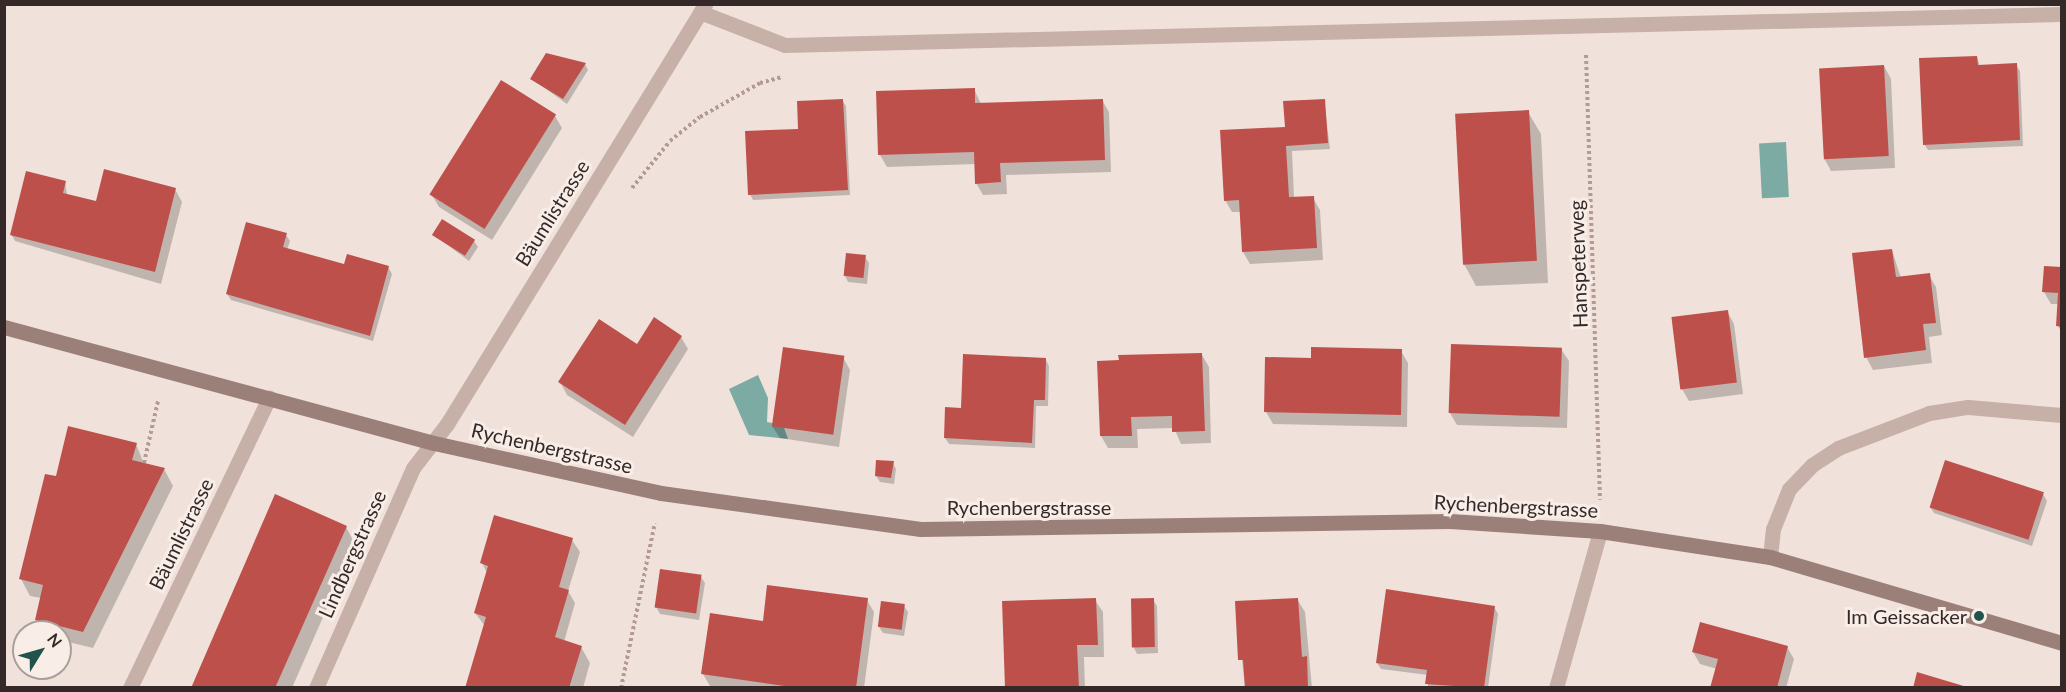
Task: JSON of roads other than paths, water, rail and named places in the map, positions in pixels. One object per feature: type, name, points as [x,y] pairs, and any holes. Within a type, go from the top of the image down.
[{"type":"street","points":[[702,8],[785,45],[2061,14]]},
{"type":"street","name":"Bäumlistrasse","points":[[434,443],[702,8]]},
{"type":"street","name":"Rychenbergstrasse","points":[[4,327],[434,443],[661,494],[921,529],[1450,521],[1600,531],[1770,557],[2061,643]]},
{"type":"street","name":"Bäumlistrasse","points":[[130,687],[269,398]]},
{"type":"street","points":[[1770,557],[1773,529],[1789,489],[1812,465],[1838,448],[1929,413],[1968,407],[2061,415]]},
{"type":"street","name":"Lindbergstrasse","points":[[316,687],[413,468],[434,443]]},
{"type":"street","points":[[1556,687],[1600,531]]},
{"type":"water","points":[[1786,142],[1789,197],[1762,198],[1759,143]]},
{"type":"water","points":[[758,375],[768,398],[767,422],[783,425],[788,439],[749,435],[729,389]]},
{"type":"place","name":"Im Geissacker","points":[[1979,616]]}]
